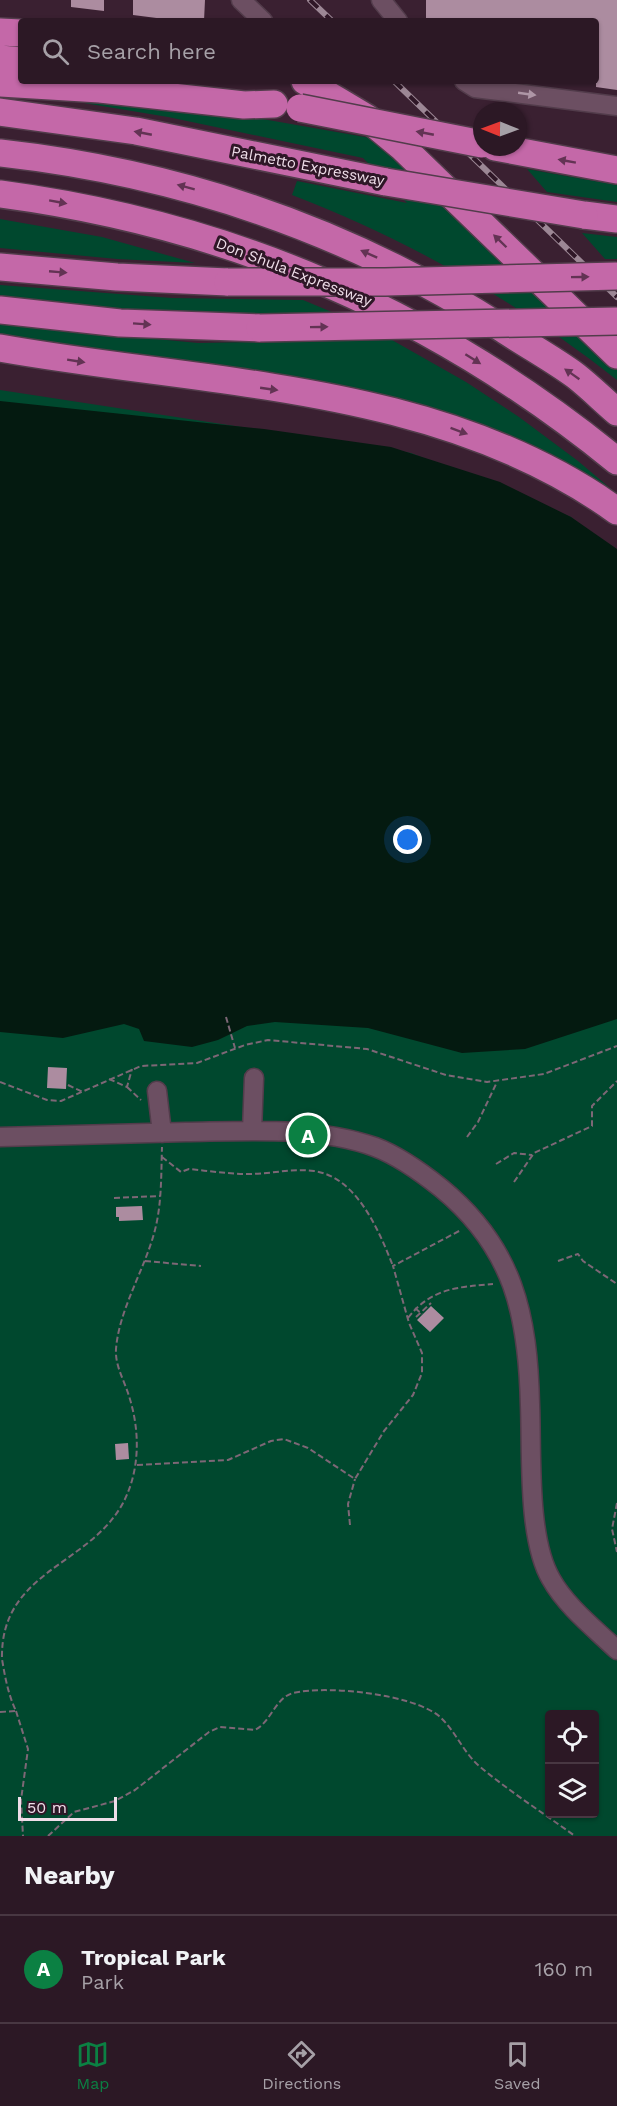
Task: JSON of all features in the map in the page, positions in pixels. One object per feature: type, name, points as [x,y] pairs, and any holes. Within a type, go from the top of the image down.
[{"type":"highway","points":[[0,33],[18,33]]},
{"type":"highway","points":[[0,59],[18,61]]},
{"type":"highway","points":[[0,83],[100,89],[244,105],[287,106]]},
{"type":"highway","points":[[194,84],[244,93],[287,106],[473,142]]},
{"type":"highway","points":[[310,84],[367,118],[402,147],[617,355]]},
{"type":"highway","name":"Palmetto Expressway","points":[[0,112],[136,131],[386,182],[617,219]]},
{"type":"highway","points":[[0,153],[147,177],[276,215],[334,238],[463,303],[576,376],[617,412]]},
{"type":"highway","points":[[527,153],[617,170]]},
{"type":"highway","name":"Don Shula Expressway","points":[[0,194],[85,207],[172,227],[258,255],[347,290],[450,345],[495,373],[560,416],[617,461]]},
{"type":"highway","points":[[0,267],[117,277],[228,282],[385,282],[617,276]]},
{"type":"highway","points":[[0,310],[120,323],[260,328],[617,321]]},
{"type":"highway","points":[[0,348],[344,400],[419,417],[528,459],[562,476],[617,511]]},
{"type":"lane","points":[[241,0],[260,18]]},
{"type":"lane","points":[[381,0],[396,18]]},
{"type":"lane","points":[[469,84],[475,88],[617,106]]},
{"type":"lane","points":[[252,1131],[254,1078]]},
{"type":"lane","points":[[149,1096],[162,1133]]},
{"type":"lane","points":[[0,1137],[252,1131],[332,1138],[385,1152],[411,1166],[440,1187],[486,1233],[508,1274],[526,1331],[534,1503],[542,1558],[565,1600],[617,1650]]},
{"type":"path","points":[[226,1017],[235,1048]]},
{"type":"path","points":[[0,1082],[51,1101],[66,1100],[132,1069],[156,1063],[202,1062],[235,1048],[277,1040],[356,1047],[403,1059],[453,1077],[497,1082],[552,1071],[617,1046]]},
{"type":"path","points":[[127,1086],[132,1069]]},
{"type":"path","points":[[109,1079],[149,1096]]},
{"type":"path","points":[[514,1182],[532,1155],[592,1126],[592,1106],[617,1081]]},
{"type":"path","points":[[467,1137],[497,1082]]},
{"type":"path","points":[[68,1085],[83,1092]]},
{"type":"path","points":[[7,1611],[30,1584],[100,1532],[110,1522],[126,1496],[136,1465],[132,1410],[117,1367],[116,1351],[124,1315],[156,1227],[160,1196],[162,1133]]},
{"type":"path","points":[[496,1164],[514,1153],[532,1155]]},
{"type":"path","points":[[162,1156],[181,1172],[189,1169],[251,1174],[275,1170],[315,1171],[335,1179],[357,1198],[377,1230],[393,1266],[408,1318],[422,1353],[421,1378],[413,1395],[381,1436],[368,1462],[355,1479],[348,1504],[350,1525]]},
{"type":"path","points":[[114,1198],[160,1196]]},
{"type":"path","points":[[393,1266],[466,1227]]},
{"type":"path","points":[[558,1261],[578,1254],[583,1261],[617,1284]]},
{"type":"path","points":[[145,1261],[201,1266]]},
{"type":"path","points":[[408,1318],[427,1298],[449,1288],[496,1283]]},
{"type":"path","points":[[411,1313],[417,1318],[431,1303]]},
{"type":"path","points":[[416,1308],[422,1313]]},
{"type":"path","points":[[136,1465],[228,1460],[271,1440],[284,1439],[303,1445],[355,1479]]},
{"type":"path","points":[[617,1503],[612,1529],[617,1552]]},
{"type":"path","points":[[3,1622],[1,1641],[3,1664],[9,1693],[28,1749],[21,1800],[23,1836]]},
{"type":"path","points":[[48,1836],[74,1812],[115,1801],[130,1793],[208,1732],[220,1727],[255,1730],[271,1718],[279,1703],[290,1695],[336,1691],[402,1698],[429,1710],[447,1725],[479,1766],[575,1836]]},
{"type":"path","points":[[0,1712],[16,1711]]},
{"type":"green space","points":[[30,94],[234,114],[382,140],[617,366],[617,380],[541,325],[461,275],[378,232],[292,195],[297,181],[407,203],[363,158],[168,117]]},
{"type":"green space","points":[[527,169],[617,185],[617,202],[547,192]]},
{"type":"green space","points":[[0,219],[102,237],[195,263],[117,259],[0,248]]},
{"type":"green space","points":[[582,233],[617,237],[617,259],[605,259]]},
{"type":"green space","points":[[0,285],[172,298],[303,300],[339,315],[228,316],[101,307],[0,297]]},
{"type":"green space","points":[[0,324],[198,343],[392,340],[466,382],[519,417],[578,461],[617,494],[617,503],[535,455],[0,337]]},
{"type":"green space","points":[[0,390],[411,453],[571,517],[617,556],[617,1836],[0,1836]]},
{"type":"shaded area","points":[[0,401],[264,429],[391,447],[500,482],[571,517],[617,549],[617,1019],[525,1049],[462,1053],[368,1028],[275,1022],[247,1026],[218,1040],[192,1047],[144,1041],[139,1029],[124,1024],[63,1038],[0,1032]]},
{"type":"building","points":[[71,0],[104,0],[104,11],[71,7]]},
{"type":"building","points":[[133,0],[205,0],[204,18],[156,18],[133,15]]},
{"type":"building","points":[[426,0],[617,0],[617,90],[596,87],[596,84],[599,84],[599,18],[426,18]]},
{"type":"building","points":[[48,1067],[67,1068],[66,1089],[47,1088]]},
{"type":"building","points":[[142,1206],[143,1220],[119,1221],[119,1217],[116,1217],[116,1207]]},
{"type":"building","points":[[431,1306],[444,1318],[430,1332],[417,1320]]},
{"type":"building","points":[[128,1443],[129,1459],[116,1460],[115,1444]]},
{"type":"railway","points":[[310,0],[329,18]]},
{"type":"railway","points":[[397,84],[617,297]]},
{"type":"place","name":"Tropical Park","points":[[308,1135]]}]
